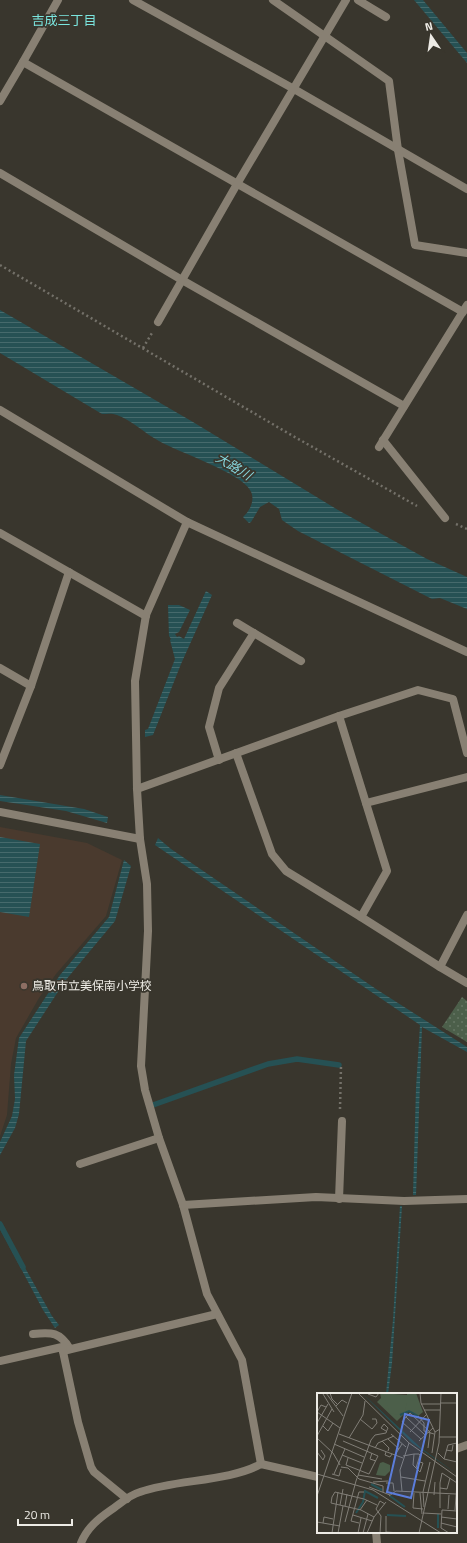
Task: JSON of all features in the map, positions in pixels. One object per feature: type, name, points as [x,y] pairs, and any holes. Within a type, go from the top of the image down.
[{"type":"street","points":[[0,101],[58,0]]},
{"type":"street","points":[[133,0],[294,89],[467,189]]},
{"type":"street","points":[[273,0],[389,81],[398,150],[415,245],[467,253]]},
{"type":"street","points":[[158,322],[237,184],[346,0]]},
{"type":"street","points":[[358,0],[386,17]]},
{"type":"street","points":[[23,62],[463,312]]},
{"type":"street","points":[[0,174],[182,280],[404,406]]},
{"type":"street","points":[[445,518],[381,443],[467,304]]},
{"type":"street","points":[[0,410],[187,522],[467,652]]},
{"type":"street","points":[[187,522],[146,616],[135,681],[137,789],[140,839],[147,884],[148,931],[141,1066],[145,1090],[159,1138],[183,1205],[207,1294],[242,1360],[261,1464]]},
{"type":"street","points":[[0,533],[146,616]]},
{"type":"street","points":[[0,765],[31,686],[70,572]]},
{"type":"street","points":[[237,623],[301,661]]},
{"type":"street","points":[[219,760],[209,727],[219,688],[254,633]]},
{"type":"street","points":[[0,668],[31,686]]},
{"type":"street","points":[[137,789],[339,716],[418,690],[453,699],[467,753]]},
{"type":"street","points":[[339,716],[388,871],[361,917]]},
{"type":"street","points":[[236,754],[272,854],[286,871],[467,983]]},
{"type":"street","points":[[366,803],[467,777]]},
{"type":"street","points":[[0,812],[140,839]]},
{"type":"street","points":[[440,967],[467,915]]},
{"type":"street","points":[[339,1199],[342,1121]]},
{"type":"street","points":[[80,1164],[159,1138]]},
{"type":"street","points":[[183,1205],[316,1197],[404,1201],[467,1199]]},
{"type":"street","points":[[0,1361],[62,1347],[67,1350],[217,1314]]},
{"type":"street","points":[[33,1334],[47,1332],[56,1334],[64,1339],[78,1422],[91,1467],[94,1472],[127,1499]]},
{"type":"street","points":[[457,1449],[467,1445]]},
{"type":"street","points":[[81,1543],[92,1524],[138,1492],[231,1474],[261,1464],[317,1477]]},
{"type":"street","points":[[376,1533],[377,1543]]},
{"type":"path","points":[[0,266],[300,440],[421,507]]},
{"type":"path","points":[[143,348],[158,322]]},
{"type":"path","points":[[445,518],[467,529]]},
{"type":"path","points":[[342,1066],[340,1120],[342,1121]]},
{"type":"shaded area","name":"鳥取市立美保南小学校","points":[[0,827],[87,843],[122,860],[106,916],[56,974],[39,998],[16,1038],[11,1064],[7,1115],[0,1136]]},
{"type":"green space","points":[[462,997],[467,1001],[467,1042],[442,1027]]},
{"type":"water","points":[[414,0],[423,0],[467,53],[467,63]]},
{"type":"water","name":"大路川","points":[[0,310],[193,422],[338,510],[427,559],[467,577],[467,609],[440,598],[432,599],[298,531],[282,520],[279,509],[269,502],[260,507],[249,523],[243,517],[248,512],[251,505],[252,493],[244,483],[208,463],[168,446],[117,415],[102,414],[0,353]]},
{"type":"water","points":[[206,591],[212,595],[181,664],[153,735],[145,737],[145,730],[148,729],[175,659],[169,636],[168,605],[179,605],[190,610],[179,632],[175,634],[177,637],[179,636],[184,639]]},
{"type":"water","points":[[0,795],[84,809],[108,817],[107,823],[66,811],[0,801]]},
{"type":"water","points":[[0,837],[40,844],[29,917],[0,912]]},
{"type":"water","points":[[158,838],[171,849],[376,989],[467,1047],[467,1052],[422,1027],[416,1195],[413,1195],[416,1088],[420,1025],[155,845]]},
{"type":"water","points":[[124,860],[131,866],[115,921],[65,981],[26,1041],[19,1114],[15,1128],[0,1155],[0,1142],[12,1116],[15,1099],[14,1075],[19,1038],[60,975],[109,917]]},
{"type":"water","points":[[400,1206],[402,1206],[392,1363],[388,1393],[386,1393],[393,1320]]},
{"type":"water","points":[[0,1223],[52,1316],[59,1325],[55,1328],[43,1310],[0,1229]]},
{"type":"waterway","points":[[153,1105],[268,1064],[297,1059],[339,1065]]},
{"type":"waterway","points":[[0,1224],[23,1267]]},
{"type":"place","name":"鳥取市立美保南小学校","points":[[24,986]]},
{"type":"district","name":"吉成三丁目","points":[[64,20]]}]
